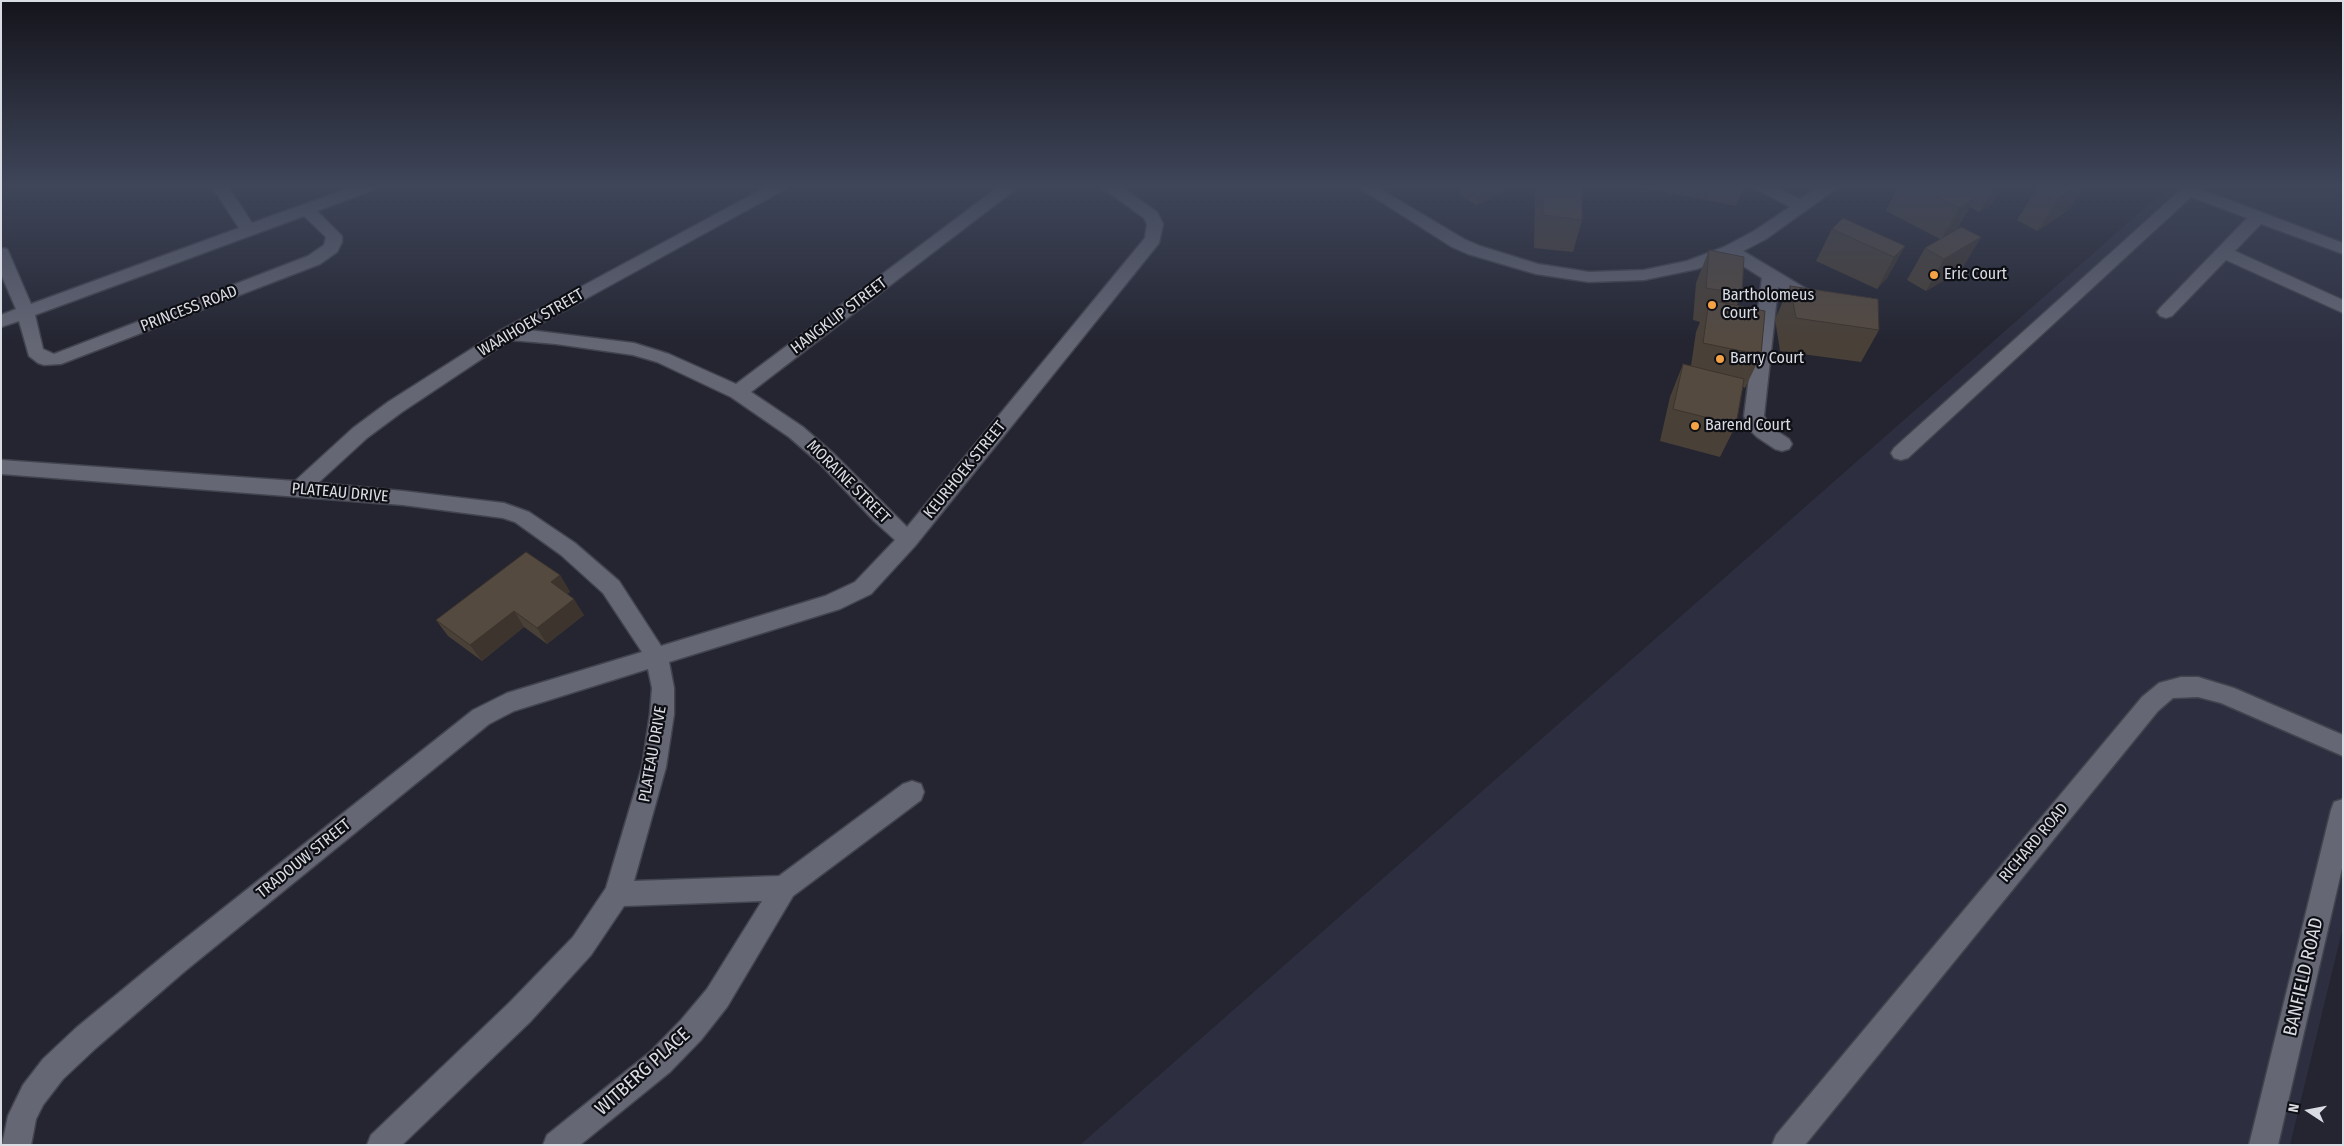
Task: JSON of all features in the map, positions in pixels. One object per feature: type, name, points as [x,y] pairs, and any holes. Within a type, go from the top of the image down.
[{"type":"street","points":[[1,321],[225,238]]},
{"type":"street","name":"PRINCESS ROAD","points":[[26,312],[38,355],[44,359],[64,358],[314,260],[331,248],[334,238]]},
{"type":"street","name":"WAAIHOEK STREET","points":[[299,489],[360,433],[395,407],[507,334],[681,238]]},
{"type":"street","name":"HANGKLIP STREET","points":[[738,392],[939,238]]},
{"type":"street","name":"KEURHOEK STREET","points":[[656,658],[832,603],[852,595],[874,578],[908,540],[1153,238]]},
{"type":"street","points":[[1451,238],[1496,258],[1536,269],[1589,277],[1644,275],[1691,265],[1730,251],[1753,238]]},
{"type":"street","points":[[1901,453],[2136,238]]},
{"type":"street","points":[[2166,312],[2237,238]]},
{"type":"street","points":[[2316,238],[2343,249]]},
{"type":"street","points":[[1730,251],[1771,277],[1829,309]]},
{"type":"street","points":[[2224,252],[2343,307]]},
{"type":"street","points":[[1,253],[26,312]]},
{"type":"street","points":[[1771,277],[1754,416],[1758,426],[1782,444]]},
{"type":"street","name":"MORAINE STREET","points":[[507,334],[556,338],[634,349],[663,358],[738,392],[796,432],[827,459],[881,516],[908,540]]},
{"type":"street","name":"PLATEAU DRIVE","points":[[1,467],[299,489],[486,508],[522,517],[568,548],[611,587],[628,610],[656,658],[663,688],[662,714],[654,767],[632,851],[617,894],[582,946],[520,1012],[383,1144]]},
{"type":"street","name":"TRADOUW STREET","points":[[16,1145],[22,1116],[52,1069],[192,950],[481,717],[507,703],[656,658]]},
{"type":"street","name":"RICHARD ROAD","points":[[1786,1145],[2150,704],[2167,690],[2181,687],[2198,687],[2226,695],[2343,746]]},
{"type":"street","name":"WITBERG PLACE","points":[[557,1145],[660,1062],[691,1030],[717,998],[784,888],[912,792]]},
{"type":"street","name":"BANFIELD ROAD","points":[[2263,1145],[2343,810]]},
{"type":"street","points":[[617,894],[784,888]]},
{"type":"shaded area","points":[[2110,238],[2343,238],[2343,927],[2290,1145],[1080,1145]]},
{"type":"building","points":[[1853,238],[1888,238],[1905,246],[1894,257]]},
{"type":"building","points":[[1941,238],[1979,238],[1944,259],[1925,248]]},
{"type":"building","points":[[1709,250],[1744,257],[1742,294],[1706,288]]},
{"type":"building","points":[[1790,286],[1878,299],[1879,330],[1796,318]]},
{"type":"building","points":[[1709,300],[1765,311],[1761,355],[1703,343]]},
{"type":"building","points":[[1683,364],[1744,379],[1736,425],[1673,409]]},
{"type":"building","points":[[526,552],[560,575],[551,582],[574,599],[537,628],[514,611],[470,645],[436,620]]},
{"type":"place","name":"Eric Court","points":[[1934,275]]},
{"type":"place","name":"Bartholomeus Court","points":[[1712,305]]},
{"type":"place","name":"Barry Court","points":[[1720,359]]},
{"type":"place","name":"Barend Court","points":[[1695,426]]}]
